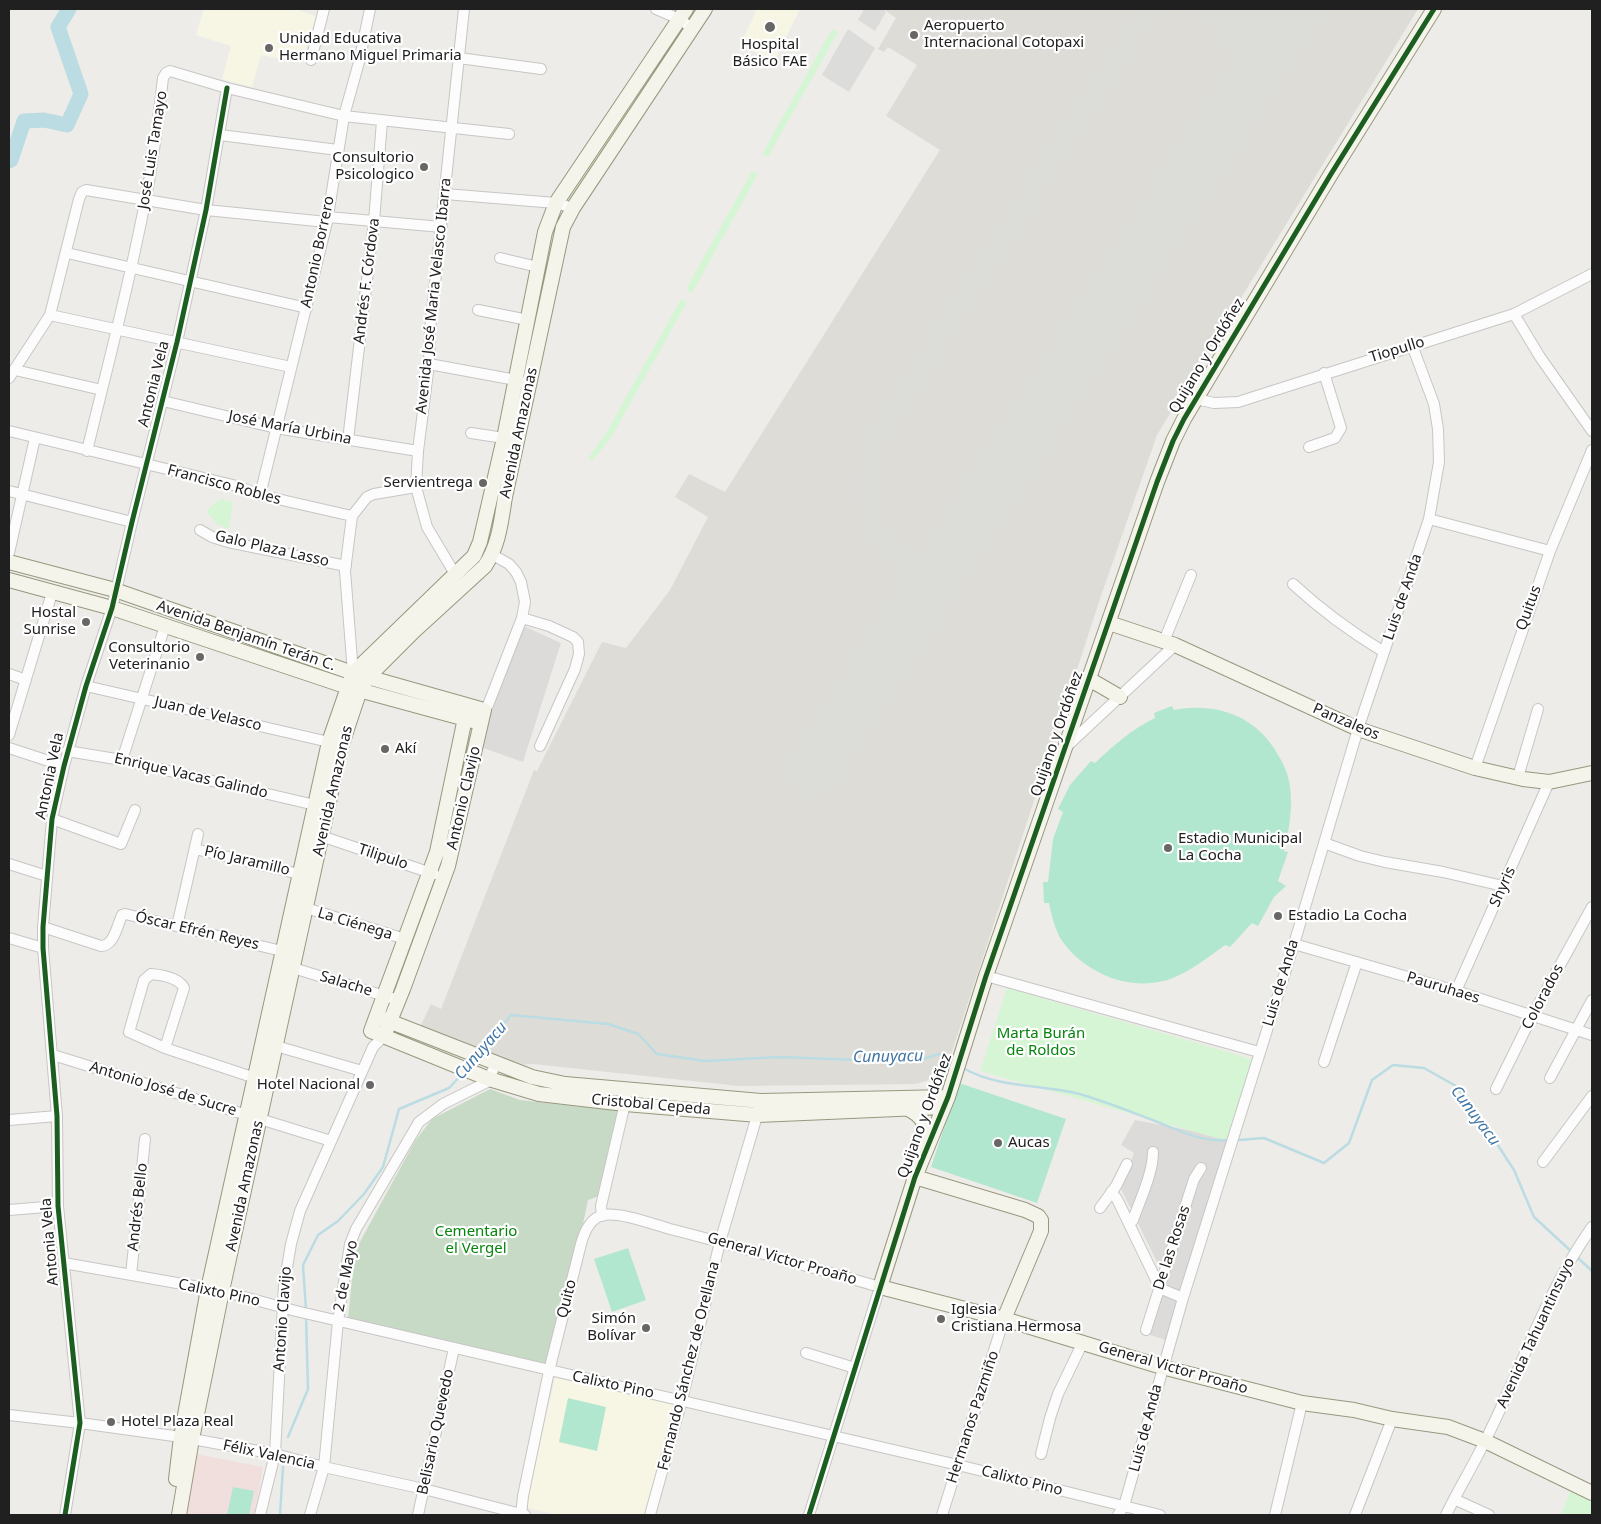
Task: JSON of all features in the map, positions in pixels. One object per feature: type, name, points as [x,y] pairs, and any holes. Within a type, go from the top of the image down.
[{"type":"street","points":[[311,60],[324,9]]},
{"type":"street","name":"Antonio Borrero","points":[[260,495],[327,220],[344,116],[359,62],[370,9]]},
{"type":"street","name":"Avenida José Maria Velasco Ibarra","points":[[455,574],[428,527],[416,487],[418,451],[429,364],[430,330],[464,9]]},
{"type":"street","points":[[656,9],[683,14],[692,28]]},
{"type":"street","name":"Avenida Amazonas","points":[[252,1116],[255,1078],[329,742],[354,688],[368,677],[414,630],[485,566],[493,555],[499,536],[505,497],[563,226],[705,9]]},
{"type":"street","name":"Quijano y Ordóñez","points":[[809,1515],[915,1176],[946,1102],[986,976],[1169,449],[1184,419],[1331,174],[1434,9]]},
{"type":"street","name":"Avenida Amazonas","points":[[353,673],[474,556],[480,542],[504,438],[545,232],[556,203],[683,14]]},
{"type":"street","points":[[459,58],[541,69]]},
{"type":"street","name":"José Luis Tamayo","points":[[87,450],[132,268],[146,200],[157,134],[163,78],[166,73],[170,71],[227,88],[344,116],[509,134]]},
{"type":"street","name":"Antonia Vela","points":[[65,1515],[80,1422],[58,1206],[57,1116],[43,948],[52,819],[67,751],[112,608],[192,282],[220,136],[227,88]]},
{"type":"street","name":"Andrés F. Córdova","points":[[348,440],[374,221],[382,121]]},
{"type":"street","points":[[220,136],[338,150]]},
{"type":"street","points":[[102,390],[12,374],[50,315],[82,192],[86,190],[206,210],[442,227]]},
{"type":"street","points":[[444,194],[556,203],[573,208]]},
{"type":"street","points":[[67,252],[307,308]]},
{"type":"street","points":[[500,258],[538,267]]},
{"type":"street","name":"Tiopullo","points":[[1196,399],[1214,403],[1238,402],[1324,373],[1514,314],[1592,274]]},
{"type":"street","points":[[478,310],[528,320]]},
{"type":"street","points":[[1514,314],[1540,357],[1592,431]]},
{"type":"street","points":[[50,315],[291,367]]},
{"type":"street","name":"Luis de Anda","points":[[1118,1515],[1124,1506],[1162,1367],[1294,944],[1358,730],[1429,519],[1439,462],[1438,429],[1434,404],[1412,345]]},
{"type":"street","points":[[429,364],[516,380],[530,386]]},
{"type":"street","points":[[1309,447],[1336,438],[1341,428],[1324,373]]},
{"type":"street","name":"José María Urbina","points":[[163,401],[276,428],[418,451]]},
{"type":"street","name":"Francisco Robles","points":[[9,431],[237,486],[260,495],[352,516]]},
{"type":"street","points":[[471,432],[504,438]]},
{"type":"street","points":[[9,553],[35,438]]},
{"type":"street","name":"Quitus","points":[[1475,768],[1550,550],[1592,450]]},
{"type":"street","points":[[354,688],[346,566],[352,516],[367,498],[374,494],[416,487]]},
{"type":"street","points":[[9,491],[132,522]]},
{"type":"street","points":[[1429,519],[1550,550]]},
{"type":"street","name":"Galo Plaza Lasso","points":[[200,530],[228,542],[346,566]]},
{"type":"street","name":"Antonio Clavijo","points":[[378,1033],[390,1022],[444,879],[482,717],[522,618],[525,602],[521,582],[509,564],[493,555]]},
{"type":"street","name":"Avenida Benjamín Terán C.","points":[[9,562],[116,590],[482,717]]},
{"type":"street","points":[[1066,746],[1120,697],[1170,643],[1192,575]]},
{"type":"street","name":"Avenida Benjamín Terán C.","points":[[9,580],[112,608],[354,688],[465,718],[482,717]]},
{"type":"street","points":[[1292,584],[1336,621],[1384,652]]},
{"type":"street","points":[[9,735],[52,593]]},
{"type":"street","points":[[522,618],[549,626],[573,637],[578,642],[579,654],[575,669],[540,746]]},
{"type":"street","name":"Panzaleos","points":[[1109,623],[1170,643],[1358,730],[1475,768],[1518,778],[1549,782],[1592,773]]},
{"type":"street","points":[[122,760],[166,626]]},
{"type":"street","points":[[9,674],[26,680]]},
{"type":"street","points":[[1089,679],[1120,697]]},
{"type":"street","name":"Juan de Velasco","points":[[86,686],[329,742]]},
{"type":"street","name":"Avenida Amazonas","points":[[171,1515],[215,1290],[252,1116],[276,1046],[354,688]]},
{"type":"street","points":[[1518,778],[1538,710]]},
{"type":"street","name":"Antonio Clavijo","points":[[260,1515],[275,1454],[286,1264],[300,1211],[378,1033],[376,1016],[437,852],[465,718]]},
{"type":"street","points":[[9,748],[64,766]]},
{"type":"street","name":"Enrique Vacas Galindo","points":[[67,751],[122,760],[315,805]]},
{"type":"street","name":"Shyris","points":[[1456,991],[1549,782]]},
{"type":"street","points":[[52,819],[121,844],[135,810]]},
{"type":"street","points":[[177,926],[198,834]]},
{"type":"street","name":"Tilipulo","points":[[321,836],[429,872],[444,879]]},
{"type":"street","points":[[1324,843],[1360,856],[1384,862],[1443,872],[1503,886]]},
{"type":"street","name":"Pío Jaramillo","points":[[195,849],[299,874]]},
{"type":"street","points":[[9,864],[47,876]]},
{"type":"street","name":"Colorados","points":[[1496,1089],[1532,1016],[1592,907]]},
{"type":"street","name":"La Ciénega","points":[[306,908],[405,939]]},
{"type":"street","name":"Óscar Efrén Reyes","points":[[43,927],[105,946],[110,942],[123,915],[282,951]]},
{"type":"street","points":[[9,938],[43,948]]},
{"type":"street","name":"Pauruhaes","points":[[1294,944],[1456,991],[1592,1035]]},
{"type":"street","points":[[1324,1062],[1357,962]]},
{"type":"street","name":"Salache","points":[[293,968],[398,1000]]},
{"type":"street","points":[[165,1048],[184,988],[180,982],[152,974],[144,980],[129,1031],[165,1048],[255,1078]]},
{"type":"street","points":[[986,976],[1259,1052]]},
{"type":"street","points":[[1550,1078],[1592,1000]]},
{"type":"street","name":"Cristobal Cepeda","points":[[376,1016],[532,1077],[627,1097]]},
{"type":"street","name":"Cristobal Cepeda","points":[[378,1033],[489,1079],[539,1094],[627,1097],[759,1108],[908,1109],[946,1102]]},
{"type":"street","points":[[276,1046],[362,1071]]},
{"type":"street","name":"Antonio José de Sucre","points":[[53,1055],[331,1141]]},
{"type":"street","points":[[489,1079],[491,1062]]},
{"type":"street","name":"2 de Mayo","points":[[310,1515],[324,1467],[338,1321],[350,1244],[356,1229],[419,1122],[434,1110],[484,1084],[489,1079]]},
{"type":"street","points":[[1543,1162],[1592,1096]]},
{"type":"street","points":[[602,1216],[601,1206],[627,1097]]},
{"type":"street","name":"Cristobal Cepeda","points":[[759,1108],[946,1102]]},
{"type":"street","name":"Fernando Sánchez de Orellana","points":[[650,1515],[682,1400],[720,1242],[759,1108]]},
{"type":"street","points":[[908,1109],[917,1113],[923,1120],[927,1128],[927,1147]]},
{"type":"street","points":[[9,1120],[57,1116]]},
{"type":"street","name":"Andrés Bello","points":[[131,1275],[145,1139]]},
{"type":"street","points":[[1130,1224],[1152,1165],[1153,1152]]},
{"type":"street","points":[[1100,1208],[1127,1164]]},
{"type":"street","name":"De las Rosas","points":[[1146,1330],[1194,1179],[1201,1168]]},
{"type":"street","name":"Hermanos Pazmiño","points":[[915,1176],[1025,1210],[1038,1216],[1041,1220],[1041,1231],[1004,1319],[942,1515]]},
{"type":"street","points":[[1111,1192],[1117,1199],[1130,1224],[1159,1286],[1183,1298]]},
{"type":"street","points":[[9,1210],[58,1206]]},
{"type":"street","name":"General Victor Proaño","points":[[602,1216],[610,1215],[630,1218],[720,1242],[880,1287],[1004,1319],[1162,1367],[1302,1403],[1354,1410],[1392,1419],[1448,1427],[1486,1442],[1592,1493]]},
{"type":"street","name":"Quito","points":[[522,1515],[523,1496],[549,1371],[584,1233],[593,1222],[602,1216]]},
{"type":"street","name":"Avenida Tahuantinsuyo","points":[[1446,1515],[1486,1442],[1562,1275],[1592,1227]]},
{"type":"street","name":"Calixto Pino","points":[[64,1263],[215,1290],[549,1371],[682,1400],[958,1465],[1160,1515]]},
{"type":"street","points":[[1041,1454],[1058,1394],[1083,1342]]},
{"type":"street","name":"Belisario Quevedo","points":[[418,1515],[454,1348]]},
{"type":"street","points":[[806,1353],[855,1368]]},
{"type":"street","points":[[1275,1515],[1302,1403]]},
{"type":"street","name":"Félix Valencia","points":[[9,1415],[80,1422],[275,1454],[424,1489],[522,1515]]},
{"type":"street","points":[[1355,1515],[1392,1419]]},
{"type":"street","name":"Avenida Amazonas","points":[[179,1515],[186,1438]]},
{"type":"street","points":[[1454,1499],[1489,1515]]},
{"type":"shaded area","name":"Unidad Educativa Hermano Miguel Primaria","points":[[204,9],[295,9],[316,16],[301,63],[261,55],[252,87],[222,79],[231,46],[196,35]]},
{"type":"shaded area","name":"Hospital Básico FAE","points":[[752,9],[800,9],[773,63],[741,43],[756,12]]},
{"type":"shaded area","points":[[864,9],[886,9],[875,31],[858,20]]},
{"type":"shaded area","name":"Aeropuerto Internacional Cotopaxi","points":[[888,9],[1418,9],[1157,435],[1101,596],[944,1076],[915,1084],[739,1086],[533,1064],[515,1065],[419,1029],[431,1004],[441,1009],[534,770],[537,771],[602,642],[626,648],[670,590],[708,517],[675,497],[689,474],[725,492],[940,150],[886,116],[917,65],[888,47],[884,52],[878,49],[896,18],[886,11]]},
{"type":"shaded area","points":[[848,29],[875,48],[849,92],[822,75]]},
{"type":"shaded area","points":[[519,624],[561,643],[523,762],[475,745]]},
{"type":"shaded area","points":[[1135,1120],[1230,1138],[1171,1342],[1142,1332],[1161,1270],[1121,1189],[1134,1153],[1121,1145]]},
{"type":"shaded area","points":[[555,1378],[673,1404],[647,1515],[557,1515],[525,1507]]},
{"type":"shaded area","points":[[196,1454],[263,1467],[254,1515],[184,1515]]},
{"type":"green space","points":[[832,29],[838,32],[768,157],[762,154]]},
{"type":"green space","points":[[673,41],[676,43],[571,204],[567,201]]},
{"type":"green space","points":[[752,171],[758,174],[692,293],[686,289]]},
{"type":"green space","points":[[559,216],[562,218],[528,382],[522,381],[549,244]]},
{"type":"green space","points":[[681,299],[687,302],[612,436],[592,461],[588,458],[606,433]]},
{"type":"green space","points":[[220,499],[233,502],[229,529],[217,524],[206,511]]},
{"type":"green space","name":"Estadio Municipal La Cocha","points":[[1172,706],[1174,710],[1205,708],[1220,710],[1234,715],[1259,730],[1278,755],[1287,774],[1291,795],[1290,819],[1284,851],[1288,852],[1278,881],[1286,886],[1274,897],[1258,926],[1252,923],[1230,947],[1225,945],[1207,959],[1173,978],[1141,983],[1125,981],[1109,977],[1094,970],[1069,949],[1057,932],[1049,903],[1044,903],[1043,882],[1048,882],[1053,839],[1063,812],[1058,809],[1070,785],[1091,761],[1095,763],[1124,738],[1155,718],[1154,713]]},
{"type":"green space","name":"Marta Burán de Roldos","points":[[1007,988],[1262,1062],[1238,1144],[980,1071]]},
{"type":"green space","name":"Aucas","points":[[959,1083],[1066,1119],[1037,1203],[931,1167]]},
{"type":"green space","name":"Cementario el Vergel","points":[[490,1089],[520,1100],[619,1111],[599,1196],[588,1200],[553,1365],[348,1318],[355,1251],[415,1141],[432,1119]]},
{"type":"green space","points":[[628,1248],[646,1300],[612,1312],[594,1259]]},
{"type":"green space","points":[[568,1398],[606,1407],[597,1451],[559,1442]]},
{"type":"green space","points":[[233,1487],[254,1491],[249,1515],[227,1515]]},
{"type":"green space","points":[[1571,1489],[1592,1499],[1592,1515],[1561,1515]]},
{"type":"waterway","points":[[9,161],[11,160],[24,121],[44,120],[67,125],[81,94],[58,27],[69,9]]},
{"type":"waterway","name":"Cunuyacu","points":[[483,1052],[511,1015],[608,1024],[638,1034],[657,1054],[705,1061],[780,1057],[860,1060],[923,1059],[939,1054],[950,1061]]},
{"type":"waterway","name":"Cunuyacu","points":[[1239,1140],[1264,1138],[1324,1163],[1349,1143],[1372,1080],[1393,1065],[1424,1068],[1456,1086],[1475,1110],[1514,1170],[1534,1217],[1573,1253]]},
{"type":"waterway","name":"Cunuyacu","points":[[963,1068],[992,1080],[1083,1095],[1189,1135],[1225,1140]]},
{"type":"waterway","name":"Cunuyacu","points":[[306,1310],[303,1265],[318,1235],[338,1221],[364,1194],[383,1167],[399,1109],[449,1088],[462,1074]]},
{"type":"waterway","name":"Cunuyacu","points":[[1577,1257],[1592,1271]]},
{"type":"waterway","name":"Cunuyacu","points":[[288,1437],[308,1389],[306,1315]]},
{"type":"waterway","name":"Cunuyacu","points":[[280,1515],[283,1467]]},
{"type":"taxiway","points":[[943,567],[919,565],[903,560],[891,552],[876,530],[867,504],[866,490],[866,477],[872,451],[884,426],[1148,9]]},
{"type":"taxiway","points":[[1210,13],[1229,20],[1249,21],[1279,14],[1288,9]]},
{"type":"taxiway","points":[[1212,14],[1224,27],[1232,40],[1239,66],[1236,93],[1224,123]]},
{"type":"runway","points":[[814,770],[1296,9]]},
{"type":"cycle path","points":[[809,1515],[915,1177],[948,1097],[986,976],[1157,482],[1173,441],[1184,419],[1331,174],[1434,9]]},
{"type":"cycle path","points":[[65,1515],[80,1423],[58,1206],[57,1116],[43,948],[52,819],[64,766],[86,686],[112,608],[177,342],[206,210],[227,88]]},
{"type":"place","name":"Hospital Básico FAE","points":[[770,27]]},
{"type":"place","name":"Aeropuerto Internacional Cotopaxi","points":[[914,35]]},
{"type":"place","name":"Unidad Educativa Hermano Miguel Primaria","points":[[269,48]]},
{"type":"place","name":"Consultorio Psicologico","points":[[424,167]]},
{"type":"place","name":"Servientrega","points":[[483,483]]},
{"type":"place","name":"Hostal Sunrise","points":[[86,622]]},
{"type":"place","name":"Consultorio Veterinanio","points":[[200,657]]},
{"type":"place","name":"Akí","points":[[385,749]]},
{"type":"place","name":"Estadio Municipal La Cocha","points":[[1168,848]]},
{"type":"place","name":"Estadio La Cocha","points":[[1278,916]]},
{"type":"place","name":"Hotel Nacional","points":[[370,1085]]},
{"type":"place","name":"Aucas","points":[[998,1143]]},
{"type":"place","name":"Iglesia Cristiana Hermosa","points":[[941,1319]]},
{"type":"place","name":"Simón Bolívar","points":[[646,1328]]},
{"type":"place","name":"Hotel Plaza Real","points":[[111,1422]]}]
